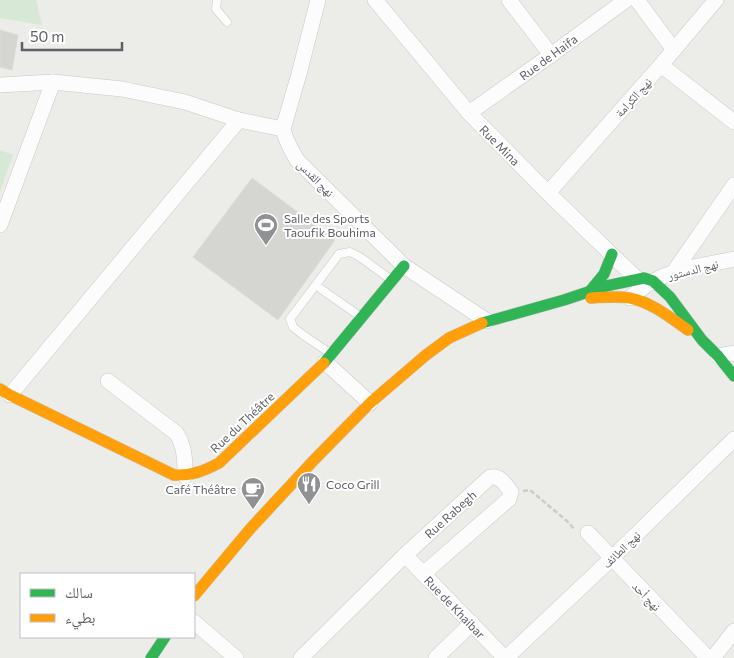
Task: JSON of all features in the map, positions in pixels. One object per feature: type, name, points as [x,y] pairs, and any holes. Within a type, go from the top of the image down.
[{"type":"main road","points":[[590,291],[606,271],[612,254]]},
{"type":"main road","name":"Rue du Théâtre","points":[[185,476],[197,474],[219,463],[329,358],[404,266]]},
{"type":"main road","points":[[195,595],[250,529],[370,403],[449,338],[487,321],[590,291],[644,278],[653,281],[670,298],[702,340],[734,376]]},
{"type":"main road","points":[[564,300],[611,297],[630,298],[657,310],[702,340]]},
{"type":"main road","points":[[5,392],[174,475],[185,476]]},
{"type":"main road","points":[[151,658],[164,638]]},
{"type":"street","points":[[0,85],[53,82],[122,89],[185,102],[240,120],[282,129],[299,74],[318,0]]},
{"type":"street","name":"Rue Mina","points":[[375,0],[469,113],[637,279]]},
{"type":"street","points":[[509,0],[551,55]]},
{"type":"street","name":"Rue de Haifa","points":[[469,113],[626,0]]},
{"type":"street","points":[[637,0],[674,50]]},
{"type":"street","name":"نهج الكرامة","points":[[548,193],[716,0]]},
{"type":"street","points":[[661,65],[734,122]]},
{"type":"street","points":[[0,225],[53,82]]},
{"type":"street","points":[[5,392],[240,120]]},
{"type":"street","name":"نهج القدس","points":[[282,129],[290,150],[298,160],[404,266],[487,321]]},
{"type":"street","points":[[673,272],[734,186]]},
{"type":"street","name":"نهج الدستور","points":[[630,298],[653,281],[673,272],[734,259]]},
{"type":"street","points":[[718,356],[734,353]]},
{"type":"street","points":[[329,358],[370,403]]},
{"type":"street","points":[[108,381],[176,434],[180,439],[182,448],[185,476]]},
{"type":"street","name":"نهج الطائف","points":[[506,658],[734,439]]},
{"type":"street","name":"Rue Rabegh","points":[[305,657],[405,555],[490,477],[499,478],[511,492]]},
{"type":"street","points":[[423,574],[509,499],[511,492]]},
{"type":"street","name":"نهج أحد","points":[[588,534],[708,658]]},
{"type":"street","name":"Rue de Khaibar","points":[[405,555],[506,658]]},
{"type":"street","points":[[195,623],[236,658]]},
{"type":"street","points":[[436,658],[472,623]]},
{"type":"street","points":[[713,658],[734,631]]},
{"type":"lane","points":[[218,0],[216,9],[227,22]]},
{"type":"lane","points":[[329,358],[292,327],[290,319],[339,254],[350,252],[360,257],[392,281]]},
{"type":"lane","points":[[321,289],[363,318]]},
{"type":"path","points":[[511,492],[530,490],[567,521],[577,532],[588,534]]},
{"type":"green space","points":[[0,0],[36,0],[42,25],[0,18]]},
{"type":"green space","points":[[0,150],[13,155],[0,192]]},
{"type":"building","points":[[0,30],[18,35],[12,70],[0,67]]},
{"type":"building","name":"Salle des Sports Taoufik Bouhima","points":[[252,178],[335,240],[278,320],[193,257]]},
{"type":"traffic: fast","points":[[590,291],[604,274],[612,254]]},
{"type":"traffic: fast","points":[[324,363],[404,266]]},
{"type":"traffic: fast","points":[[482,323],[606,286],[644,278],[653,281],[670,297],[702,340],[734,376]]},
{"type":"traffic: fast","points":[[151,658],[164,638]]},
{"type":"traffic: slow","points":[[591,298],[620,297],[638,300],[660,311],[688,330]]},
{"type":"traffic: slow","points":[[195,595],[250,529],[370,403],[449,338],[482,323]]},
{"type":"traffic: slow","points":[[0,389],[174,475],[186,475],[203,471],[219,463],[324,363]]},
{"type":"place","name":"Salle des Sports Taoufik Bouhima","points":[[266,246]]},
{"type":"place","name":"Coco Grill","points":[[309,505]]},
{"type":"place","name":"Café Théâtre","points":[[253,510]]}]
